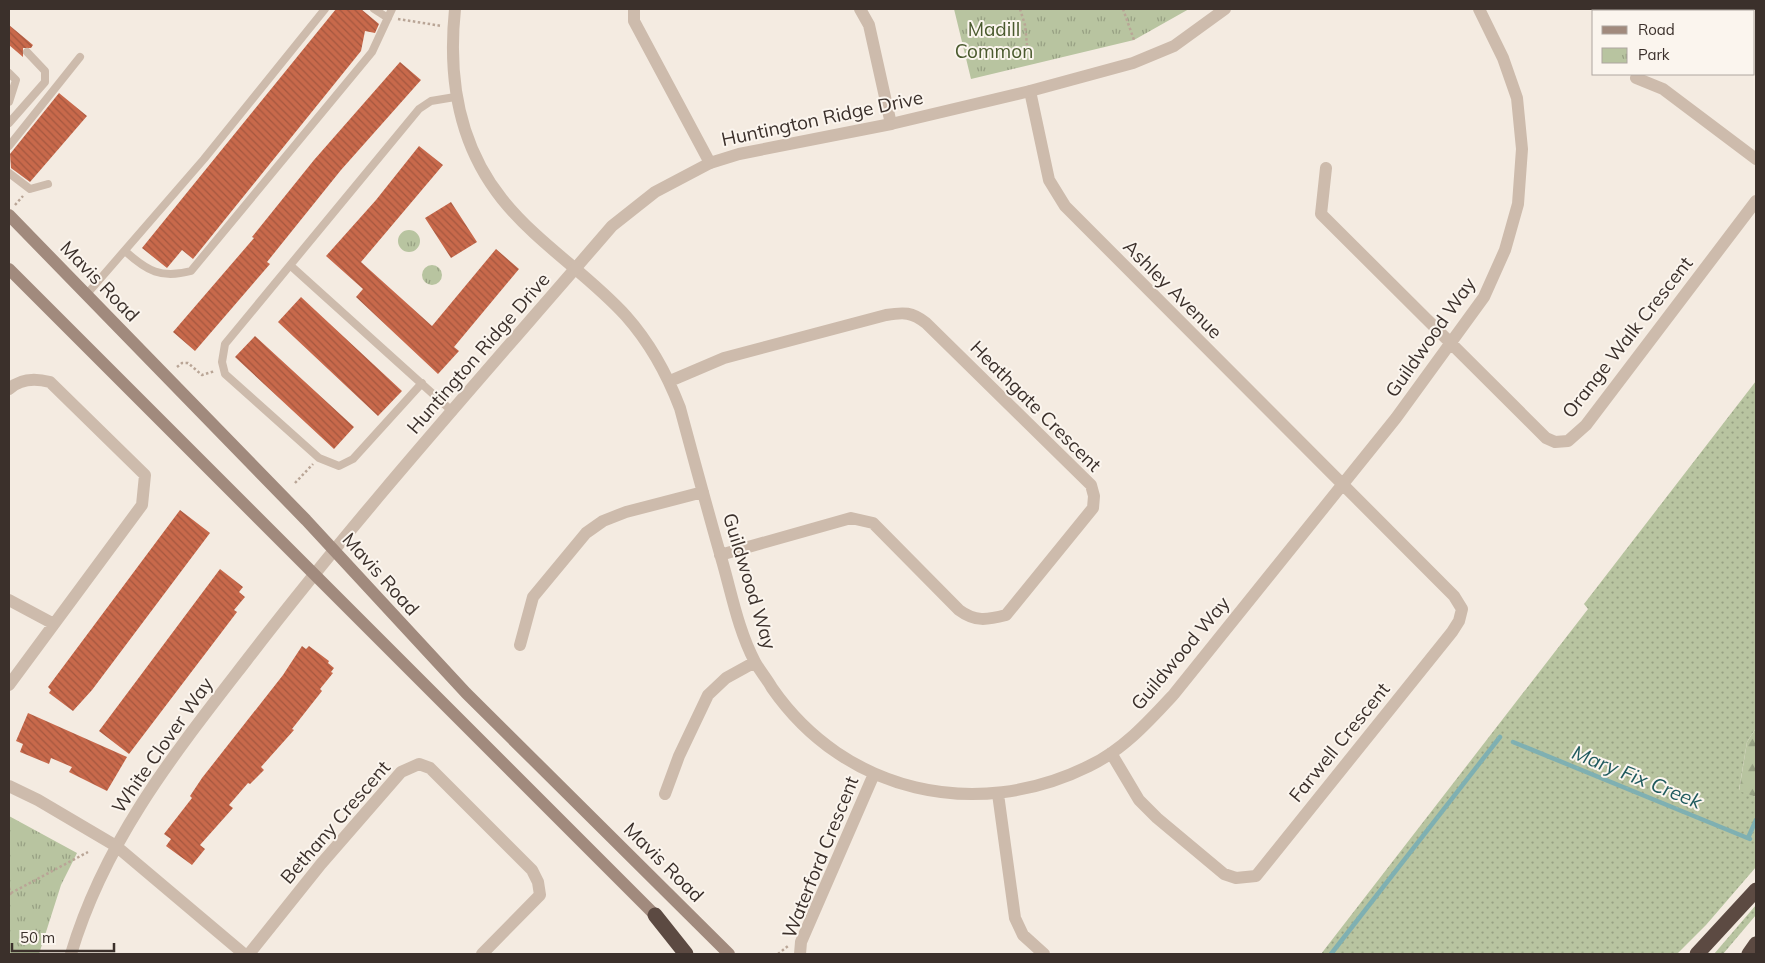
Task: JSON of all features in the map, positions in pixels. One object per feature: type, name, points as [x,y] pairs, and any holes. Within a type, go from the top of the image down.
[{"type":"highway","points":[[1698,954],[1756,890]]},
{"type":"highway","points":[[655,915],[686,954]]},
{"type":"highway","points":[[1749,954],[1756,944]]},
{"type":"main road","name":"Mavis Road","points":[[9,215],[334,550],[466,693],[729,954]]},
{"type":"main road","points":[[9,269],[694,954]]},
{"type":"street","name":"Guildwood Way","points":[[455,9],[452,48],[455,97],[467,137],[501,199],[533,232],[626,316],[651,348],[670,381],[680,408],[737,616],[755,662],[786,708],[818,740],[845,759],[874,774],[912,786],[947,794],[998,794],[1061,779],[1112,753],[1144,726],[1174,694],[1396,418],[1484,297],[1505,250],[1518,204],[1522,149],[1516,98],[1485,11]]},
{"type":"street","points":[[634,9],[634,21],[710,163]]},
{"type":"street","points":[[860,9],[869,25],[891,124]]},
{"type":"street","name":"Huntington Ridge Drive","points":[[313,574],[612,226],[655,192],[710,163],[740,154],[891,124],[1030,91],[1142,60],[1174,46],[1225,9]]},
{"type":"street","points":[[1636,78],[1663,89],[1756,159]]},
{"type":"street","name":"Ashley Avenue","points":[[1030,91],[1050,180],[1065,206],[1341,484]]},
{"type":"street","name":"Orange Walk Crescent","points":[[1326,168],[1321,214],[1546,438],[1555,442],[1568,441],[1586,425],[1756,201]]},
{"type":"street","name":"Heathgate Crescent","points":[[670,381],[724,358],[886,315],[906,312],[915,315],[926,323],[1091,485],[1094,496],[1093,508],[1006,615],[986,620],[971,618],[959,610],[873,523],[851,518],[720,555]]},
{"type":"street","points":[[9,389],[14,384],[33,378],[50,382],[144,475],[142,505],[52,623],[9,685]]},
{"type":"street","name":"Farwell Crescent","points":[[1112,753],[1139,800],[1157,818],[1224,874],[1236,878],[1256,876],[1459,621],[1462,609],[1454,596],[1341,484]]},
{"type":"street","points":[[520,645],[533,598],[586,533],[603,521],[618,515],[703,492]]},
{"type":"street","name":"White Clover Way","points":[[71,954],[94,887],[132,816],[160,775],[313,574]]},
{"type":"street","points":[[9,600],[52,623]]},
{"type":"street","points":[[665,794],[678,756],[708,695],[726,678],[755,662]]},
{"type":"street","name":"Bethany Crescent","points":[[249,954],[321,864],[401,772],[419,764],[430,768],[532,870],[538,882],[540,895],[482,954]]},
{"type":"street","name":"Waterford Crescent","points":[[800,954],[802,942],[874,774]]},
{"type":"street","points":[[9,786],[38,800],[116,846],[244,954]]},
{"type":"street","points":[[998,794],[1015,918],[1024,935],[1044,954]]},
{"type":"lane","points":[[87,294],[204,159],[325,9]]},
{"type":"lane","points":[[374,9],[388,18]]},
{"type":"lane","points":[[125,251],[143,268],[174,276],[191,271],[372,52],[392,9]]},
{"type":"lane","points":[[9,123],[46,82],[45,71],[27,52]]},
{"type":"lane","points":[[9,146],[80,57]]},
{"type":"lane","points":[[9,74],[16,80],[9,102]]},
{"type":"lane","points":[[422,383],[353,459],[339,466],[319,458],[224,374],[225,344],[418,109],[431,102],[455,97]]},
{"type":"lane","points":[[9,173],[30,189],[48,184]]},
{"type":"lane","points":[[291,266],[452,412]]},
{"type":"path","points":[[1020,9],[1026,25],[1027,45]]},
{"type":"path","points":[[1123,9],[1134,40]]},
{"type":"path","points":[[388,18],[453,28]]},
{"type":"path","points":[[177,367],[182,363],[188,363],[202,375],[223,366]]},
{"type":"path","points":[[295,483],[319,458]]},
{"type":"path","points":[[9,888],[10,894],[88,852]]},
{"type":"green space","name":"Madill Common","points":[[954,9],[1189,9],[1134,40],[971,79]]},
{"type":"green space","points":[[409,230],[417,233],[420,241],[417,249],[409,252],[401,249],[398,241],[401,233]]},
{"type":"green space","points":[[432,265],[439,268],[442,275],[439,282],[432,285],[425,282],[422,275],[425,268]]},
{"type":"green space","points":[[1756,381],[1756,728],[1747,742],[1739,790],[1756,797],[1756,867],[1706,925],[1677,954],[1321,954],[1588,609],[1584,604]]},
{"type":"green space","points":[[1756,728],[1756,797],[1739,791],[1747,742]]},
{"type":"green space","points":[[9,816],[77,853],[61,885],[39,954],[9,954]]},
{"type":"green space","points":[[1756,905],[1756,915],[1723,954],[1714,954]]},
{"type":"building","points":[[336,9],[361,9],[379,24],[375,33],[365,31],[361,51],[193,259],[182,250],[167,268],[142,248]]},
{"type":"building","points":[[9,25],[33,45],[31,48],[23,48],[23,57],[9,45]]},
{"type":"building","points":[[400,62],[421,80],[341,170],[267,262],[270,264],[195,351],[173,332],[254,238],[252,237],[314,160]]},
{"type":"building","points":[[59,93],[87,116],[30,182],[11,168],[10,154]]},
{"type":"building","points":[[419,146],[443,165],[361,262],[432,326],[496,249],[519,269],[454,347],[459,351],[438,374],[356,297],[363,289],[326,256],[376,200]]},
{"type":"building","points":[[451,202],[477,242],[451,258],[425,218]]},
{"type":"building","points":[[301,297],[402,391],[378,416],[278,322]]},
{"type":"building","points":[[255,336],[354,427],[334,449],[235,357]]},
{"type":"building","points":[[180,510],[210,533],[92,690],[73,711],[49,693],[51,690],[48,687]]},
{"type":"building","points":[[220,569],[243,587],[239,592],[245,597],[234,610],[237,612],[129,754],[99,731]]},
{"type":"building","points":[[302,646],[306,649],[309,646],[329,661],[328,663],[334,668],[331,672],[333,673],[320,689],[322,691],[292,729],[294,730],[261,767],[264,770],[250,784],[248,783],[229,805],[233,808],[200,845],[205,849],[192,865],[166,846],[171,839],[164,834],[192,798],[190,796],[202,778],[283,675]]},
{"type":"building","points":[[28,713],[127,757],[107,791],[69,772],[72,767],[51,758],[49,764],[20,752],[23,744],[16,741]]},
{"type":"waterway","points":[[1331,954],[1500,737]]},
{"type":"waterway","name":"Mary Fix Creek","points":[[1513,742],[1750,839]]},
{"type":"waterway","points":[[1748,838],[1756,820]]}]
